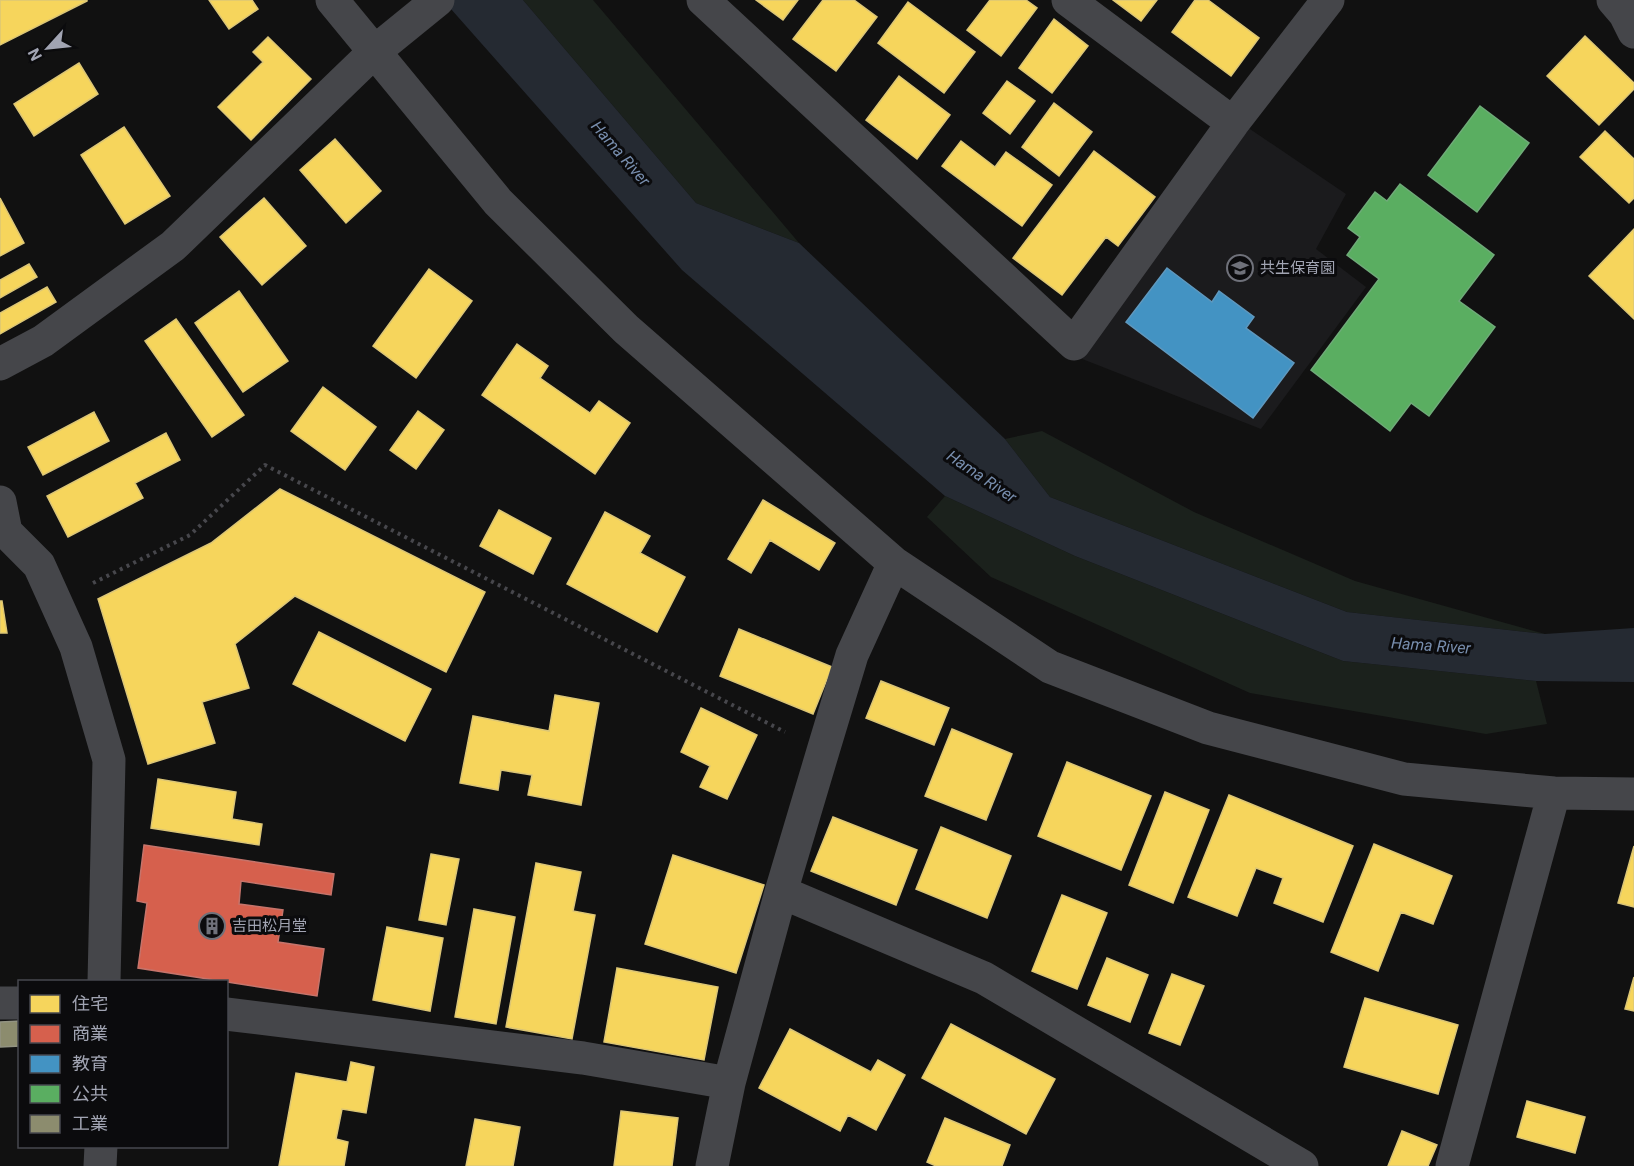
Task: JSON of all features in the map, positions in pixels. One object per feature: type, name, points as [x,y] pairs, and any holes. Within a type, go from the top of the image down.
[{"type":"street","points":[[332,0],[498,202],[626,329],[894,563],[1050,667],[1208,728],[1404,779],[1554,793],[1634,794]]},
{"type":"street","points":[[0,364],[43,341],[173,246],[374,52],[438,0]]},
{"type":"street","points":[[703,0],[1074,344],[1233,123],[1328,0]]},
{"type":"street","points":[[1068,0],[1233,123]]},
{"type":"street","points":[[1613,0],[1625,14],[1634,32]]},
{"type":"street","points":[[2,522],[39,565],[76,647],[109,760],[104,980]]},
{"type":"street","points":[[712,1166],[729,1083],[781,892],[823,751],[852,655],[894,563]]},
{"type":"street","points":[[1452,1166],[1554,793]]},
{"type":"street","points":[[781,892],[984,978],[1302,1166]]},
{"type":"street","points":[[0,1003],[18,1003]]},
{"type":"street","points":[[228,1014],[583,1058],[729,1083]]},
{"type":"street","points":[[100,1166],[101,1148]]},
{"type":"path","points":[[55,602],[190,535],[265,465],[823,751]]},
{"type":"shaded area","points":[[523,0],[593,0],[799,243],[696,203]]},
{"type":"shaded area","name":"共生保育園","points":[[1247,127],[1346,194],[1316,249],[1366,287],[1261,429],[1072,355]]},
{"type":"shaded area","points":[[1042,431],[1194,512],[1355,581],[1545,634],[1347,612],[1050,497],[1005,439]]},
{"type":"shaded area","points":[[945,496],[1075,556],[1343,661],[1536,681],[1547,724],[1486,734],[1250,693],[991,577],[927,517]]},
{"type":"water","name":"Hama River","points":[[443,0],[523,0],[696,203],[799,243],[1005,439],[1050,497],[1347,612],[1545,634],[1634,628],[1634,682],[1536,681],[1343,661],[1075,556],[945,496],[682,270]]},
{"type":"building: 住宅","points":[[0,0],[87,0],[87,1],[0,45]]},
{"type":"building: 住宅","points":[[209,0],[252,0],[258,9],[229,29]]},
{"type":"building: 住宅","points":[[756,0],[798,0],[783,20]]},
{"type":"building: 住宅","points":[[823,0],[854,0],[877,17],[836,71],[793,39]]},
{"type":"building: 住宅","points":[[990,0],[1026,0],[1037,8],[1001,56],[967,30]]},
{"type":"building: 住宅","points":[[1113,0],[1157,0],[1141,21]]},
{"type":"building: 住宅","points":[[1195,0],[1208,0],[1259,38],[1231,76],[1172,32]]},
{"type":"building: 住宅","points":[[908,2],[975,52],[944,93],[878,43]]},
{"type":"building: 住宅","points":[[1054,19],[1088,46],[1052,93],[1019,68]]},
{"type":"building: 住宅","points":[[1585,36],[1634,83],[1634,89],[1599,125],[1547,76]]},
{"type":"building: 住宅","points":[[268,37],[311,79],[251,140],[218,107],[263,62],[253,52]]},
{"type":"building: 住宅","points":[[79,63],[98,94],[34,136],[14,104]]},
{"type":"building: 住宅","points":[[899,76],[950,115],[917,159],[866,120]]},
{"type":"building: 住宅","points":[[1007,81],[1035,101],[1010,134],[983,113]]},
{"type":"building: 住宅","points":[[1054,103],[1092,132],[1059,176],[1022,147]]},
{"type":"building: 住宅","points":[[124,127],[170,196],[125,224],[81,155]]},
{"type":"building: 住宅","points":[[1605,131],[1634,159],[1634,198],[1629,203],[1580,157]]},
{"type":"building: 住宅","points":[[335,139],[381,191],[346,223],[300,170]]},
{"type":"building: 住宅","points":[[961,141],[995,167],[1006,152],[1052,185],[1022,226],[942,166]]},
{"type":"building: 住宅","points":[[1094,151],[1155,197],[1118,246],[1106,237],[1062,295],[1013,258]]},
{"type":"building: 住宅","points":[[0,198],[24,243],[0,256]]},
{"type":"building: 住宅","points":[[264,198],[306,246],[262,285],[220,237]]},
{"type":"building: 住宅","points":[[1634,229],[1634,319],[1589,276]]},
{"type":"building: 住宅","points":[[29,264],[37,277],[0,298],[0,280]]},
{"type":"building: 住宅","points":[[429,269],[472,301],[416,378],[373,346]]},
{"type":"building: 住宅","points":[[47,287],[56,302],[0,334],[0,313]]},
{"type":"building: 住宅","points":[[239,291],[288,361],[243,392],[195,323]]},
{"type":"building: 住宅","points":[[176,319],[244,415],[212,437],[145,341]]},
{"type":"building: 住宅","points":[[517,344],[548,366],[540,378],[590,413],[599,401],[630,423],[595,474],[482,395]]},
{"type":"building: 住宅","points":[[323,387],[376,427],[345,470],[291,431]]},
{"type":"building: 住宅","points":[[418,411],[444,430],[416,469],[390,450]]},
{"type":"building: 住宅","points":[[94,412],[109,441],[43,475],[28,447]]},
{"type":"building: 住宅","points":[[166,433],[180,460],[135,483],[143,498],[68,537],[47,496]]},
{"type":"building: 住宅","points":[[280,489],[485,592],[446,672],[295,596],[235,644],[249,688],[202,702],[215,743],[148,764],[98,599],[211,543]]},
{"type":"building: 住宅","points":[[763,500],[835,543],[819,570],[770,540],[751,573],[728,559]]},
{"type":"building: 住宅","points":[[499,510],[551,538],[533,574],[480,546]]},
{"type":"building: 住宅","points":[[605,512],[650,536],[640,553],[685,577],[657,632],[567,584]]},
{"type":"building: 住宅","points":[[0,601],[2,601],[7,633],[0,633]]},
{"type":"building: 住宅","points":[[739,629],[832,667],[813,714],[720,676]]},
{"type":"building: 住宅","points":[[319,632],[431,689],[405,741],[293,684]]},
{"type":"building: 住宅","points":[[881,681],[949,708],[934,745],[866,718]]},
{"type":"building: 住宅","points":[[555,695],[599,703],[581,805],[528,795],[532,775],[501,770],[498,790],[460,783],[473,716],[549,731]]},
{"type":"building: 住宅","points":[[701,708],[757,735],[727,799],[700,787],[710,766],[681,752]]},
{"type":"building: 住宅","points":[[952,729],[1012,754],[986,820],[925,796]]},
{"type":"building: 住宅","points":[[1067,762],[1151,796],[1121,870],[1038,836]]},
{"type":"building: 住宅","points":[[158,779],[236,792],[232,819],[262,824],[259,845],[151,828]]},
{"type":"building: 住宅","points":[[1165,792],[1209,810],[1173,903],[1129,885]]},
{"type":"building: 住宅","points":[[1229,795],[1353,846],[1323,922],[1274,903],[1283,878],[1256,868],[1237,916],[1188,897]]},
{"type":"building: 住宅","points":[[833,817],[917,850],[896,905],[811,871]]},
{"type":"building: 住宅","points":[[941,827],[1011,856],[987,918],[916,889]]},
{"type":"building: 住宅","points":[[1374,844],[1452,876],[1433,924],[1401,912],[1378,971],[1331,952]]},
{"type":"building: 住宅","points":[[1634,846],[1634,907],[1618,903]]},
{"type":"building: 住宅","points":[[431,854],[459,859],[446,925],[419,920]]},
{"type":"building: 住宅","points":[[673,855],[764,885],[736,973],[645,944]]},
{"type":"building: 住宅","points":[[536,863],[581,872],[573,911],[595,915],[572,1039],[506,1027]]},
{"type":"building: 住宅","points":[[1062,895],[1107,913],[1077,989],[1032,971]]},
{"type":"building: 住宅","points":[[474,909],[515,917],[496,1024],[455,1017]]},
{"type":"building: 住宅","points":[[387,927],[443,938],[430,1011],[373,1000]]},
{"type":"building: 住宅","points":[[1107,958],[1148,975],[1130,1022],[1088,1005]]},
{"type":"building: 住宅","points":[[617,968],[718,987],[704,1060],[604,1042]]},
{"type":"building: 住宅","points":[[1172,974],[1204,986],[1180,1045],[1149,1033]]},
{"type":"building: 住宅","points":[[1634,977],[1634,1011],[1625,1009]]},
{"type":"building: 住宅","points":[[1365,998],[1458,1025],[1438,1094],[1344,1067]]},
{"type":"building: 住宅","points":[[951,1024],[1055,1079],[1026,1134],[922,1078]]},
{"type":"building: 住宅","points":[[790,1029],[871,1072],[878,1060],[905,1075],[876,1130],[848,1115],[840,1131],[759,1088]]},
{"type":"building: 住宅","points":[[351,1062],[374,1067],[366,1113],[342,1109],[336,1139],[348,1142],[344,1166],[279,1166],[296,1073],[347,1082]]},
{"type":"building: 住宅","points":[[1527,1101],[1585,1117],[1575,1153],[1517,1137]]},
{"type":"building: 住宅","points":[[621,1111],[678,1118],[672,1166],[614,1166]]},
{"type":"building: 住宅","points":[[945,1118],[1010,1145],[1002,1166],[936,1166],[927,1162]]},
{"type":"building: 住宅","points":[[475,1119],[520,1127],[513,1166],[466,1166]]},
{"type":"building: 住宅","points":[[1402,1131],[1437,1145],[1428,1166],[1388,1166]]},
{"type":"building: 商業","name":"吉田松月堂","points":[[144,845],[334,874],[331,895],[241,881],[239,904],[283,910],[278,942],[324,949],[317,996],[228,982],[228,980],[138,968],[147,903],[137,901]]},
{"type":"building: 教育","points":[[1167,268],[1212,302],[1219,291],[1254,317],[1246,328],[1294,363],[1253,418],[1126,322]]},
{"type":"building: 公共","points":[[1480,106],[1529,143],[1477,212],[1428,175]]},
{"type":"building: 公共","points":[[1400,184],[1494,255],[1459,301],[1495,327],[1429,416],[1411,403],[1390,431],[1311,370],[1379,279],[1347,255],[1360,237],[1348,228],[1375,192],[1387,201]]},
{"type":"building: 工業","points":[[18,1021],[18,1046],[0,1047],[0,1022]]},
{"type":"place","name":"共生保育園","points":[[1240,268]]},
{"type":"place","name":"吉田松月堂","points":[[212,926]]}]
